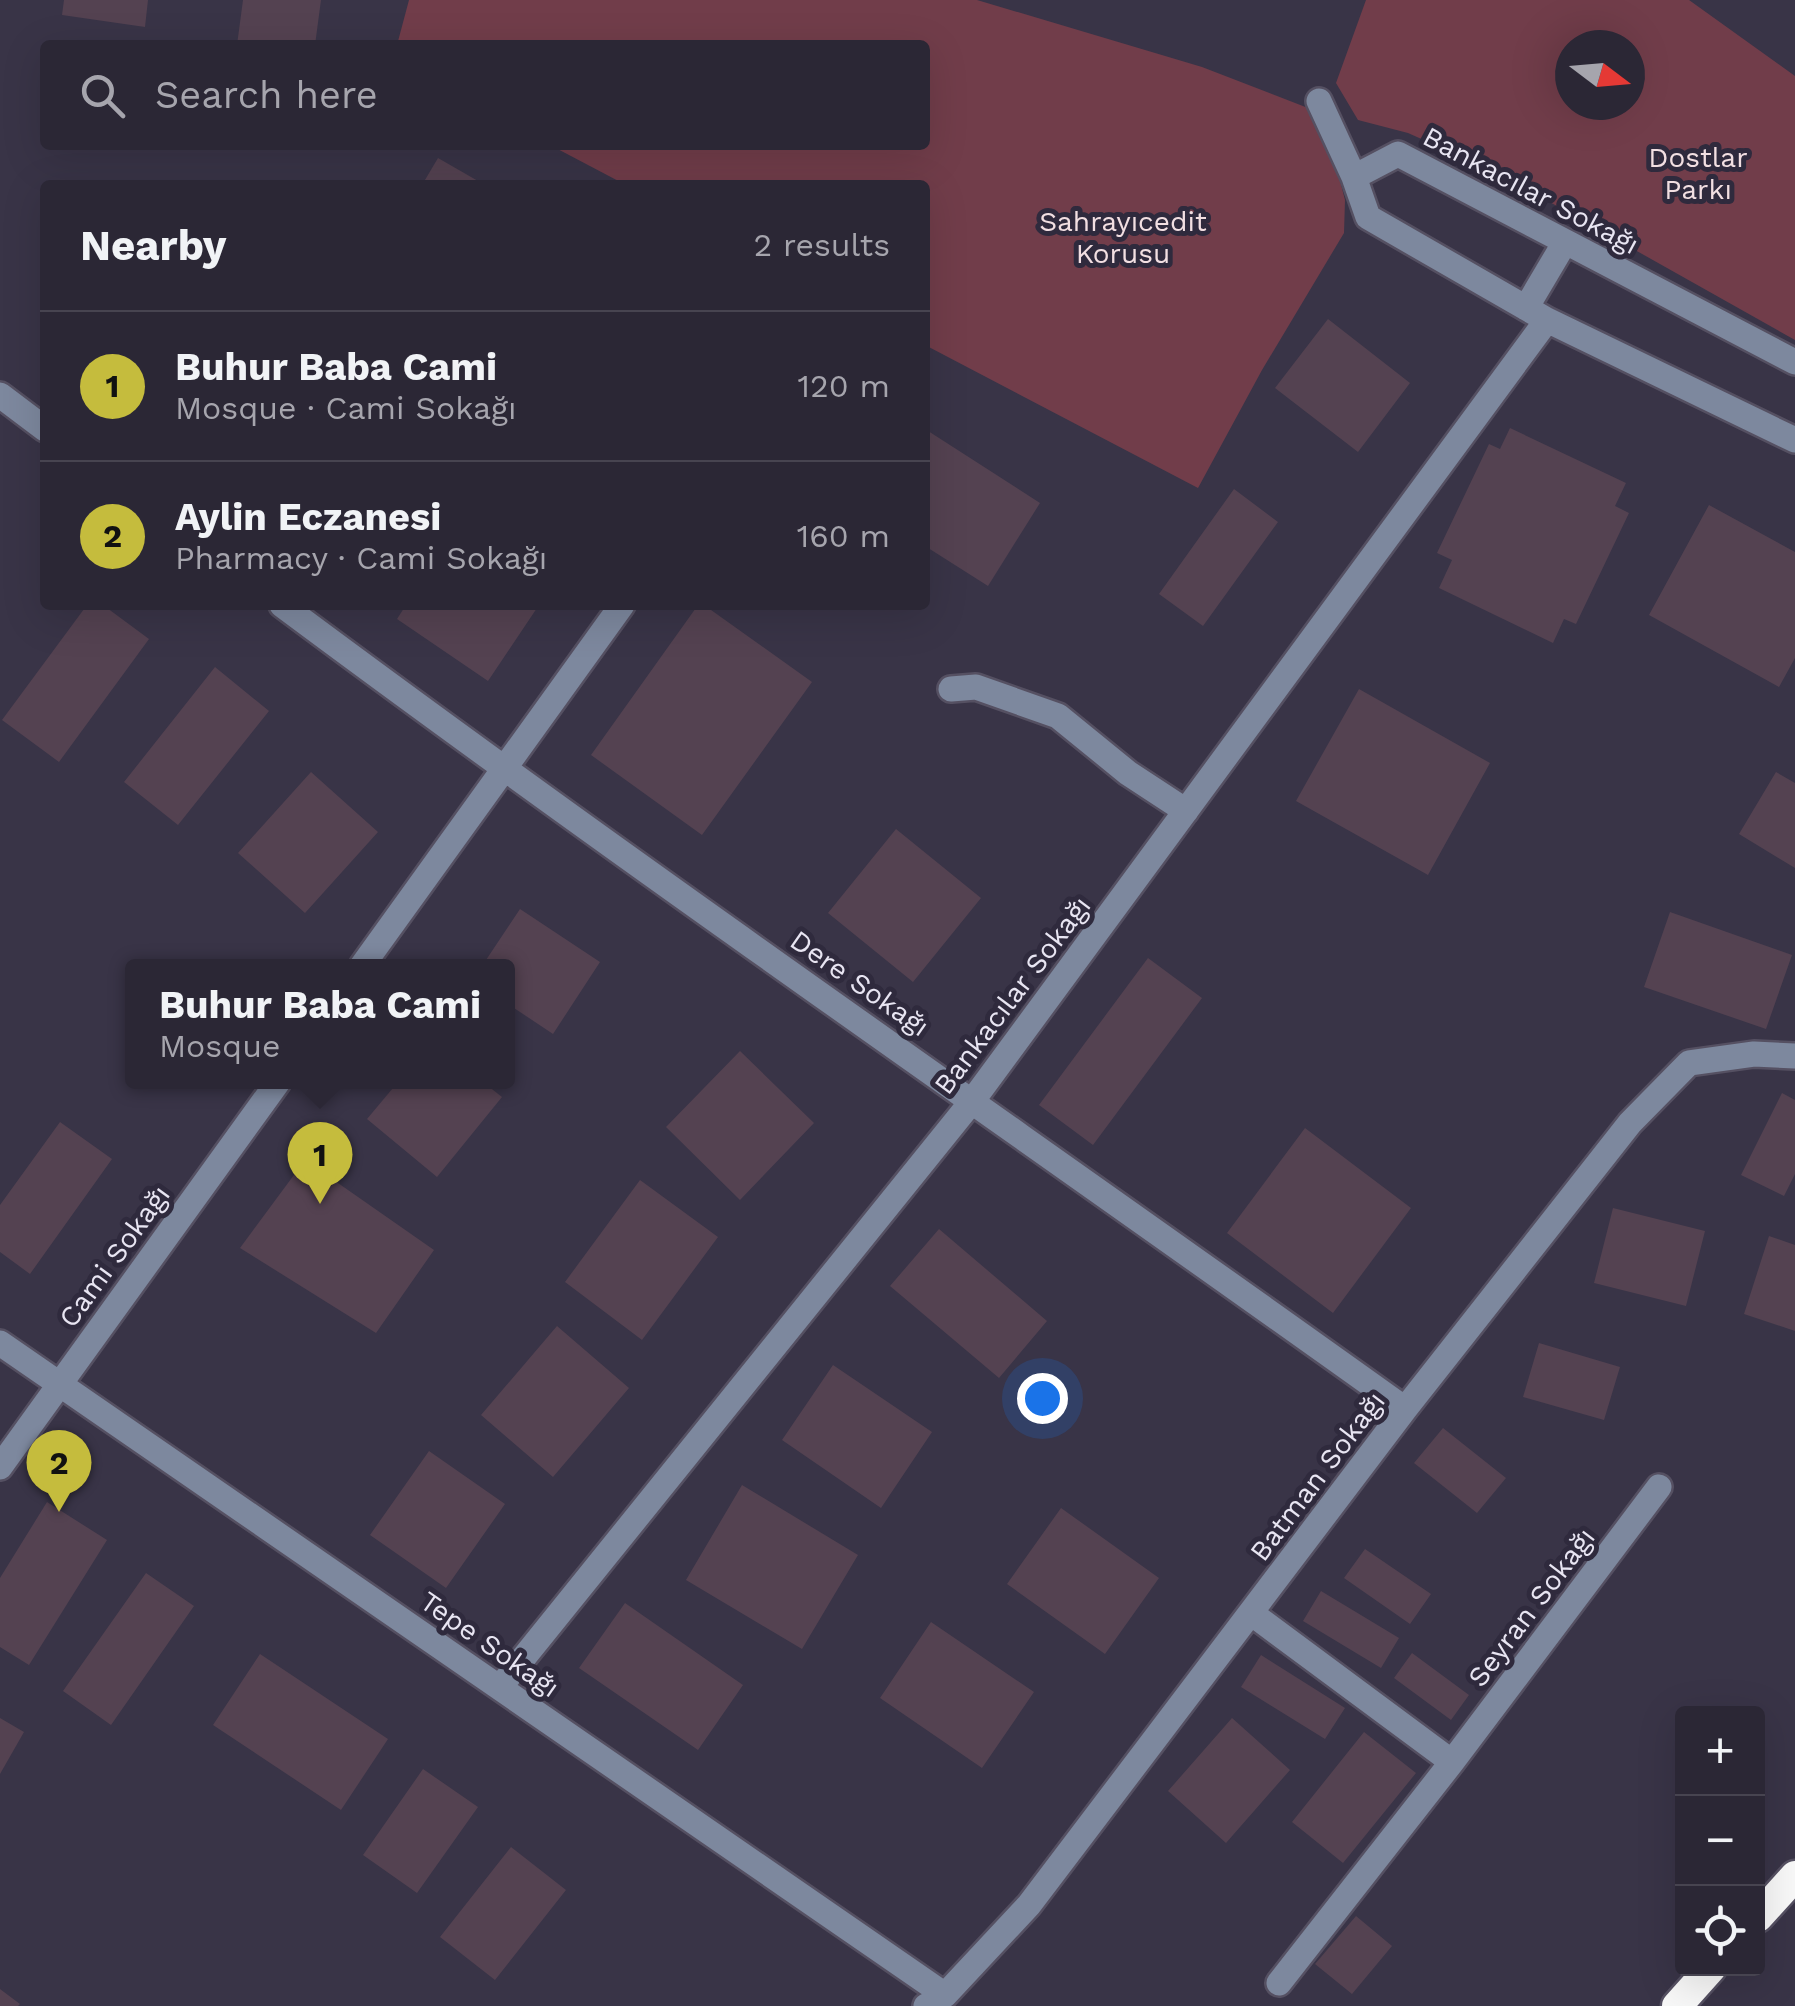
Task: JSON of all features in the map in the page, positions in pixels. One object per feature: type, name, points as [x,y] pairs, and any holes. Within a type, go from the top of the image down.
[{"type":"highway","points":[[1765,1910],[1795,1876]]},
{"type":"highway","points":[[1677,2006],[1704,1976]]},
{"type":"street","points":[[1319,101],[1368,217],[1536,314],[1795,440]]},
{"type":"street","name":"Bankacılar Sokağı","points":[[1354,177],[1398,154],[1795,362]]},
{"type":"street","name":"Bankacılar Sokağı","points":[[500,1687],[973,1100],[1186,811],[1536,314],[1564,242]]},
{"type":"street","points":[[0,395],[40,424]]},
{"type":"street","name":"Dere Sokağı","points":[[289,610],[505,771],[1405,1409]]},
{"type":"street","points":[[367,959],[618,610]]},
{"type":"street","points":[[951,689],[976,688],[1058,716],[1128,773],[1186,811]]},
{"type":"street","name":"Batman Sokağı","points":[[936,2000],[1029,1904],[1405,1409],[1630,1123],[1689,1063],[1754,1054],[1795,1056]]},
{"type":"street","name":"Cami Sokağı","points":[[0,1467],[273,1089]]},
{"type":"street","name":"Tepe Sokağı","points":[[0,1343],[500,1687],[936,2000]]},
{"type":"street","name":"Seyran Sokağı","points":[[1280,1982],[1659,1487]]},
{"type":"street","points":[[1251,1613],[1452,1762]]},
{"type":"green space","name":"Sahrayıcedit Korusu","points":[[409,0],[977,0],[1202,67],[1308,108],[1336,165],[1345,200],[1344,233],[1262,370],[1198,488],[930,348],[930,180],[616,180],[560,150],[930,150],[930,40],[398,40]]},
{"type":"green space","name":"Dostlar Parkı","points":[[1366,0],[1689,0],[1795,76],[1795,340],[1500,174],[1408,133],[1358,120],[1336,83]]},
{"type":"building","points":[[64,0],[148,0],[145,27],[62,15]]},
{"type":"building","points":[[243,0],[321,0],[316,40],[238,40]]},
{"type":"building","points":[[438,158],[476,180],[425,180]]},
{"type":"building","points":[[1328,319],[1410,383],[1358,452],[1275,388]]},
{"type":"building","points":[[1510,428],[1626,483],[1615,506],[1629,513],[1576,624],[1564,619],[1553,643],[1439,588],[1452,560],[1437,553],[1489,444],[1500,449]]},
{"type":"building","points":[[930,432],[1040,503],[988,586],[930,549]]},
{"type":"building","points":[[1234,489],[1278,522],[1203,626],[1159,594]]},
{"type":"building","points":[[1709,505],[1795,552],[1795,658],[1779,687],[1649,615]]},
{"type":"building","points":[[83,610],[110,610],[149,639],[59,762],[2,720]]},
{"type":"building","points":[[403,610],[536,610],[488,681],[397,619]]},
{"type":"building","points":[[694,610],[711,610],[812,682],[702,835],[591,755]]},
{"type":"building","points":[[215,667],[269,711],[178,825],[124,782]]},
{"type":"building","points":[[1359,689],[1490,763],[1428,875],[1296,801]]},
{"type":"building","points":[[311,772],[378,832],[305,913],[238,853]]},
{"type":"building","points":[[1776,772],[1795,783],[1795,868],[1739,834]]},
{"type":"building","points":[[896,829],[981,898],[913,982],[828,913]]},
{"type":"building","points":[[520,909],[600,962],[553,1034],[515,1009],[515,959],[487,959]]},
{"type":"building","points":[[1670,912],[1792,955],[1766,1029],[1644,987]]},
{"type":"building","points":[[1148,958],[1202,998],[1093,1145],[1039,1105]]},
{"type":"building","points":[[740,1051],[814,1123],[740,1200],[666,1127]]},
{"type":"building","points":[[392,1089],[492,1089],[502,1097],[437,1177],[367,1119]]},
{"type":"building","points":[[1782,1093],[1795,1100],[1795,1174],[1784,1196],[1741,1175]]},
{"type":"building","points":[[60,1122],[112,1159],[30,1274],[0,1252],[0,1205]]},
{"type":"building","points":[[1305,1128],[1411,1208],[1333,1313],[1227,1233]]},
{"type":"building","points":[[305,1160],[434,1250],[376,1333],[240,1248]]},
{"type":"building","points":[[640,1180],[718,1237],[642,1340],[565,1282]]},
{"type":"building","points":[[1613,1208],[1705,1231],[1686,1306],[1594,1283]]},
{"type":"building","points":[[939,1229],[1047,1321],[999,1378],[890,1286]]},
{"type":"building","points":[[1769,1236],[1795,1245],[1795,1331],[1744,1314]]},
{"type":"building","points":[[557,1326],[629,1388],[553,1477],[481,1415]]},
{"type":"building","points":[[1539,1343],[1620,1367],[1604,1420],[1523,1397]]},
{"type":"building","points":[[833,1365],[932,1432],[881,1508],[782,1440]]},
{"type":"building","points":[[1443,1428],[1506,1478],[1477,1513],[1414,1463]]},
{"type":"building","points":[[429,1451],[505,1504],[446,1588],[370,1535]]},
{"type":"building","points":[[742,1485],[858,1555],[802,1649],[686,1580]]},
{"type":"building","points":[[47,1502],[107,1540],[29,1665],[0,1647],[0,1578]]},
{"type":"building","points":[[1061,1508],[1159,1578],[1105,1654],[1007,1584]]},
{"type":"building","points":[[1365,1549],[1431,1594],[1410,1624],[1344,1578]]},
{"type":"building","points":[[146,1573],[194,1606],[111,1725],[63,1691]]},
{"type":"building","points":[[1321,1591],[1399,1638],[1381,1668],[1303,1621]]},
{"type":"building","points":[[625,1603],[743,1685],[698,1750],[579,1668]]},
{"type":"building","points":[[931,1622],[1034,1692],[982,1768],[880,1698]]},
{"type":"building","points":[[1412,1653],[1469,1695],[1451,1720],[1394,1678]]},
{"type":"building","points":[[260,1654],[388,1739],[341,1810],[213,1725]]},
{"type":"building","points":[[1261,1655],[1345,1708],[1325,1739],[1241,1687]]},
{"type":"building","points":[[0,1718],[24,1732],[0,1774]]},
{"type":"building","points":[[1232,1718],[1290,1770],[1226,1843],[1168,1791]]},
{"type":"building","points":[[1364,1732],[1416,1773],[1343,1863],[1292,1822]]},
{"type":"building","points":[[423,1769],[478,1807],[417,1893],[363,1855]]},
{"type":"building","points":[[511,1847],[566,1890],[495,1980],[440,1937]]},
{"type":"building","points":[[1356,1916],[1392,1946],[1352,1994],[1315,1964]]},
{"type":"building","points":[[0,1989],[20,2004],[0,2006]]},
{"type":"place","name":"Buhur Baba Cami","points":[[320,1204]]},
{"type":"place","name":"Aylin Eczanesi","points":[[59,1512]]}]
